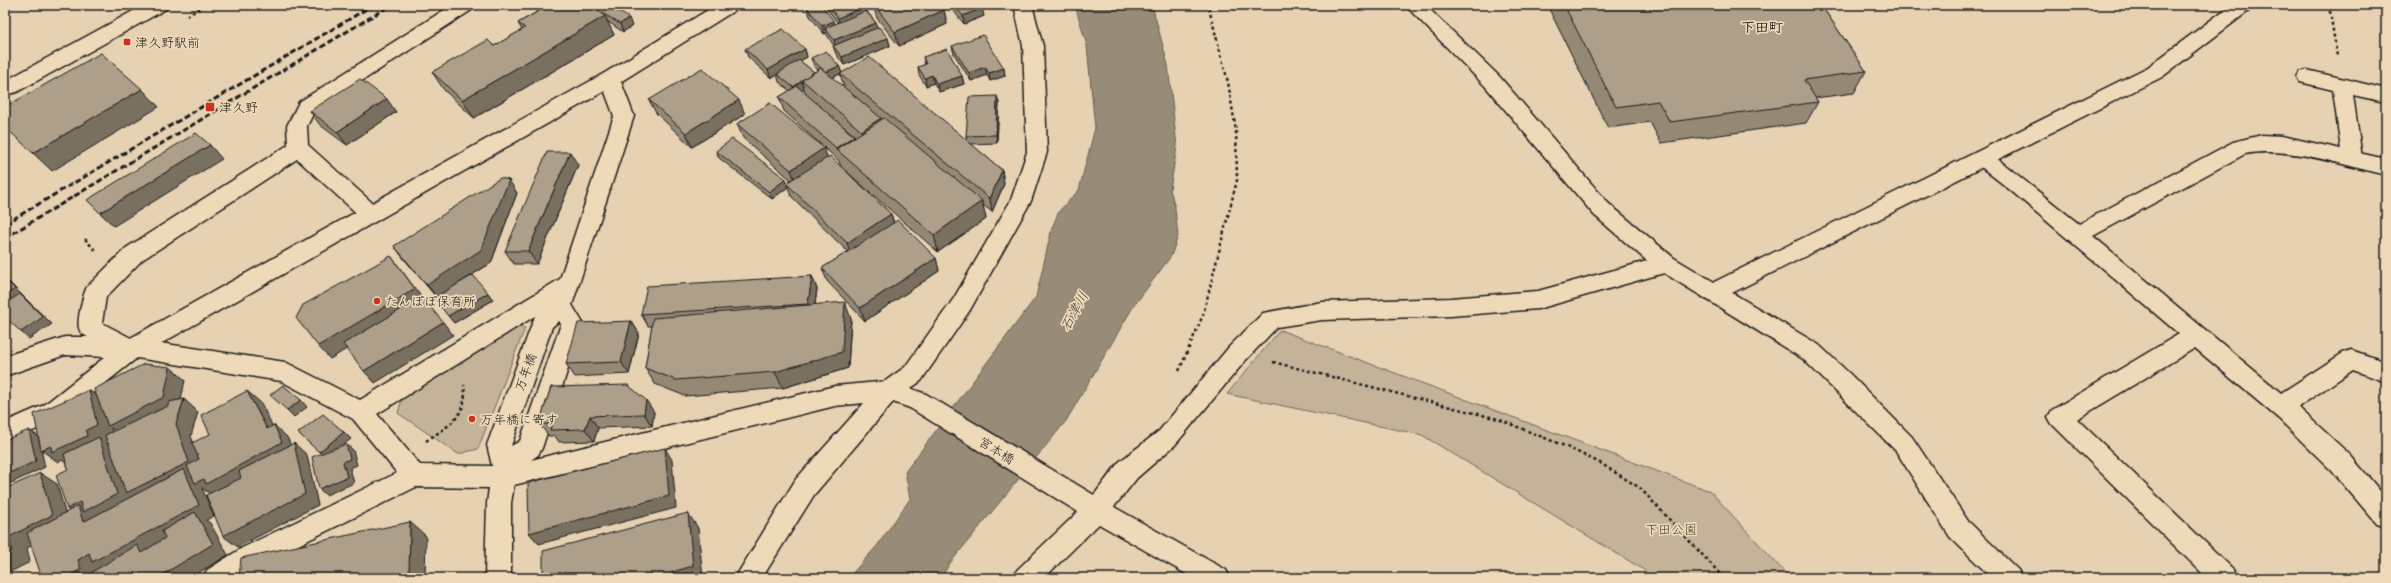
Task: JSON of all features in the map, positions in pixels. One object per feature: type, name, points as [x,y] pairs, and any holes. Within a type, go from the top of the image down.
[{"type":"street","points":[[5,88],[10,87],[158,5]]},
{"type":"street","points":[[371,214],[298,148],[297,126],[306,107],[466,5]]},
{"type":"street","points":[[5,433],[52,412],[133,348],[610,79],[730,5]]},
{"type":"street","points":[[748,578],[805,487],[890,391],[913,374],[962,304],[1021,201],[1037,152],[1033,46],[1022,5]]},
{"type":"street","points":[[1414,5],[1492,81],[1601,209],[1666,264],[1811,352],[1844,383],[1904,444],[1959,529],[2009,578]]},
{"type":"street","points":[[1714,292],[2155,72],[2244,5]]},
{"type":"street","points":[[2307,77],[2380,94]]},
{"type":"street","points":[[503,461],[530,448],[572,323],[561,306],[570,284],[624,116],[610,79]]},
{"type":"street","points":[[2342,85],[2352,158]]},
{"type":"street","points":[[2076,234],[2240,147],[2262,143],[2282,144],[2386,166]]},
{"type":"street","points":[[133,348],[90,328],[95,293],[134,254],[298,148]]},
{"type":"street","points":[[1983,158],[2016,183],[2280,406],[2341,463],[2386,516]]},
{"type":"street","points":[[1026,578],[1097,510],[1128,470],[1167,438],[1237,354],[1271,319],[1322,312],[1451,307],[1538,300],[1666,264]]},
{"type":"street","points":[[361,412],[570,284]]},
{"type":"street","name":"万年橋","points":[[498,578],[499,503],[503,461],[544,322],[561,306]]},
{"type":"street","points":[[2197,335],[2060,417],[2225,578]]},
{"type":"street","points":[[5,366],[65,346],[133,348],[285,372],[361,412],[407,468]]},
{"type":"street","points":[[2280,406],[2351,360],[2386,372]]},
{"type":"street","points":[[216,578],[251,556],[407,468],[503,461],[835,396],[890,391]]},
{"type":"street","name":"宮本橋","points":[[890,391],[918,401],[1076,498],[1216,578]]},
{"type":"path","points":[[1176,376],[1203,315],[1237,180],[1236,131],[1228,82],[1208,5]]},
{"type":"path","points":[[2329,5],[2342,85]]},
{"type":"path","points":[[1237,354],[1498,419],[1567,447],[1600,463],[1640,488],[1724,578]]},
{"type":"path","points":[[407,468],[465,408],[467,395],[462,381],[446,360]]},
{"type":"green space","points":[[514,326],[525,328],[478,449],[458,454],[398,413],[402,399]]},
{"type":"green space","name":"下田公園","points":[[1280,330],[1710,491],[1790,578],[1650,578],[1644,570],[1422,435],[1227,394]]},
{"type":"water","name":"石津川","points":[[1075,5],[1152,5],[1168,65],[1177,147],[1170,189],[1175,208],[1178,236],[1171,256],[1133,307],[1066,421],[950,563],[941,578],[848,578],[877,546],[910,499],[905,472],[1036,297],[1052,228],[1059,211],[1079,190],[1095,128],[1087,46]]},
{"type":"building","points":[[549,5],[591,5],[605,16],[462,100],[432,72],[488,40],[494,46],[525,28],[518,23]]},
{"type":"building","points":[[601,5],[608,5],[629,18],[620,24],[596,9]]},
{"type":"building","points":[[814,5],[821,5],[834,21],[822,26],[807,8]]},
{"type":"building","points":[[828,5],[865,5],[866,6],[838,18]]},
{"type":"building","points":[[874,5],[940,5],[944,10],[895,32]]},
{"type":"building","points":[[954,5],[980,5],[982,8],[963,16]]},
{"type":"building","points":[[1564,5],[1821,5],[1866,71],[1804,80],[1818,102],[1670,122],[1658,101],[1616,107]]},
{"type":"building","points":[[866,11],[876,23],[834,40],[825,28]]},
{"type":"building","points":[[879,27],[888,38],[842,57],[833,46]]},
{"type":"building","points":[[783,29],[805,49],[768,70],[745,49]]},
{"type":"building","points":[[983,35],[1004,68],[989,73],[985,67],[969,73],[952,46]]},
{"type":"building","points":[[947,49],[962,76],[937,84],[932,75],[925,78],[918,67],[926,64],[923,57]]},
{"type":"building","points":[[826,51],[839,66],[826,72],[811,58]]},
{"type":"building","points":[[101,53],[142,89],[33,153],[5,127],[5,107]]},
{"type":"building","points":[[869,57],[1002,170],[990,199],[840,74]]},
{"type":"building","points":[[799,60],[814,72],[793,87],[777,74]]},
{"type":"building","points":[[702,68],[739,100],[686,133],[649,100]]},
{"type":"building","points":[[821,68],[881,118],[861,131],[802,80]]},
{"type":"building","points":[[360,79],[387,99],[337,132],[310,111]]},
{"type":"building","points":[[797,86],[854,136],[836,148],[779,97]]},
{"type":"building","points":[[997,96],[996,135],[966,136],[969,97]]},
{"type":"building","points":[[770,103],[824,148],[791,170],[737,124]]},
{"type":"building","points":[[884,118],[982,201],[934,235],[836,149]]},
{"type":"building","points":[[196,133],[210,145],[100,213],[87,200]]},
{"type":"building","points":[[732,139],[786,179],[769,192],[716,151]]},
{"type":"building","points":[[547,152],[570,152],[528,251],[505,251]]},
{"type":"building","points":[[830,156],[891,214],[847,243],[786,183]]},
{"type":"building","points":[[500,178],[509,180],[481,250],[427,285],[394,246]]},
{"type":"building","points":[[898,220],[936,258],[860,308],[822,268]]},
{"type":"building","points":[[391,256],[415,289],[318,346],[296,318],[303,305]]},
{"type":"building","points":[[473,275],[488,293],[448,316],[434,298]]},
{"type":"building","points":[[812,276],[808,304],[641,314],[647,286]]},
{"type":"building","points":[[5,279],[15,289],[5,295]]},
{"type":"building","points":[[20,294],[43,317],[21,332],[5,317],[5,303]]},
{"type":"building","points":[[422,297],[443,322],[364,371],[343,344]]},
{"type":"building","points":[[845,302],[842,352],[775,372],[676,380],[645,368],[653,318]]},
{"type":"building","points":[[631,321],[621,362],[566,364],[578,323]]},
{"type":"building","points":[[144,364],[170,367],[164,397],[108,426],[94,389]]},
{"type":"building","points":[[283,385],[301,400],[287,410],[270,395]]},
{"type":"building","points":[[628,385],[646,400],[644,414],[590,416],[585,429],[550,430],[552,424],[539,424],[551,387]]},
{"type":"building","points":[[89,390],[97,425],[86,430],[87,436],[52,452],[51,446],[41,450],[34,414]]},
{"type":"building","points":[[247,391],[267,429],[274,425],[282,442],[206,484],[204,479],[195,483],[187,466],[199,459],[192,443],[210,434],[201,415]]},
{"type":"building","points":[[184,399],[176,424],[189,462],[126,493],[105,435],[168,406],[169,402]]},
{"type":"building","points":[[323,414],[344,432],[319,452],[298,433]]},
{"type":"building","points":[[29,430],[36,461],[5,475],[5,440]]},
{"type":"building","points":[[99,437],[117,494],[83,512],[80,502],[67,509],[56,475],[68,469],[64,454]]},
{"type":"building","points":[[294,443],[305,494],[223,536],[206,495],[241,478],[239,471]]},
{"type":"building","points":[[346,444],[350,459],[343,462],[347,477],[319,489],[312,457]]},
{"type":"building","points":[[665,448],[669,496],[529,533],[528,483]]},
{"type":"building","points":[[184,469],[199,505],[92,562],[89,553],[78,560],[81,569],[65,578],[42,578],[27,533],[78,506],[83,522]]},
{"type":"building","points":[[40,473],[52,515],[9,537],[12,551],[5,554],[5,502],[7,501],[5,489]]},
{"type":"building","points":[[195,512],[213,544],[157,578],[96,578],[92,572],[137,545],[141,553],[165,538],[162,531]]},
{"type":"building","points":[[688,513],[693,566],[672,572],[673,578],[543,578],[543,551]]},
{"type":"building","points":[[410,522],[409,578],[239,578],[241,558]]},
{"type":"railway","points":[[5,224],[373,5]]},
{"type":"railway","points":[[5,238],[391,5]]},
{"type":"place","name":"津久野駅前","points":[[127,42]]},
{"type":"place","name":"津久野","points":[[210,107]]},
{"type":"place","name":"たんぽぽ保育所","points":[[377,301]]},
{"type":"place","name":"万年橋に寄す","points":[[472,419]]},
{"type":"district","name":"下田町","points":[[1762,27]]}]
